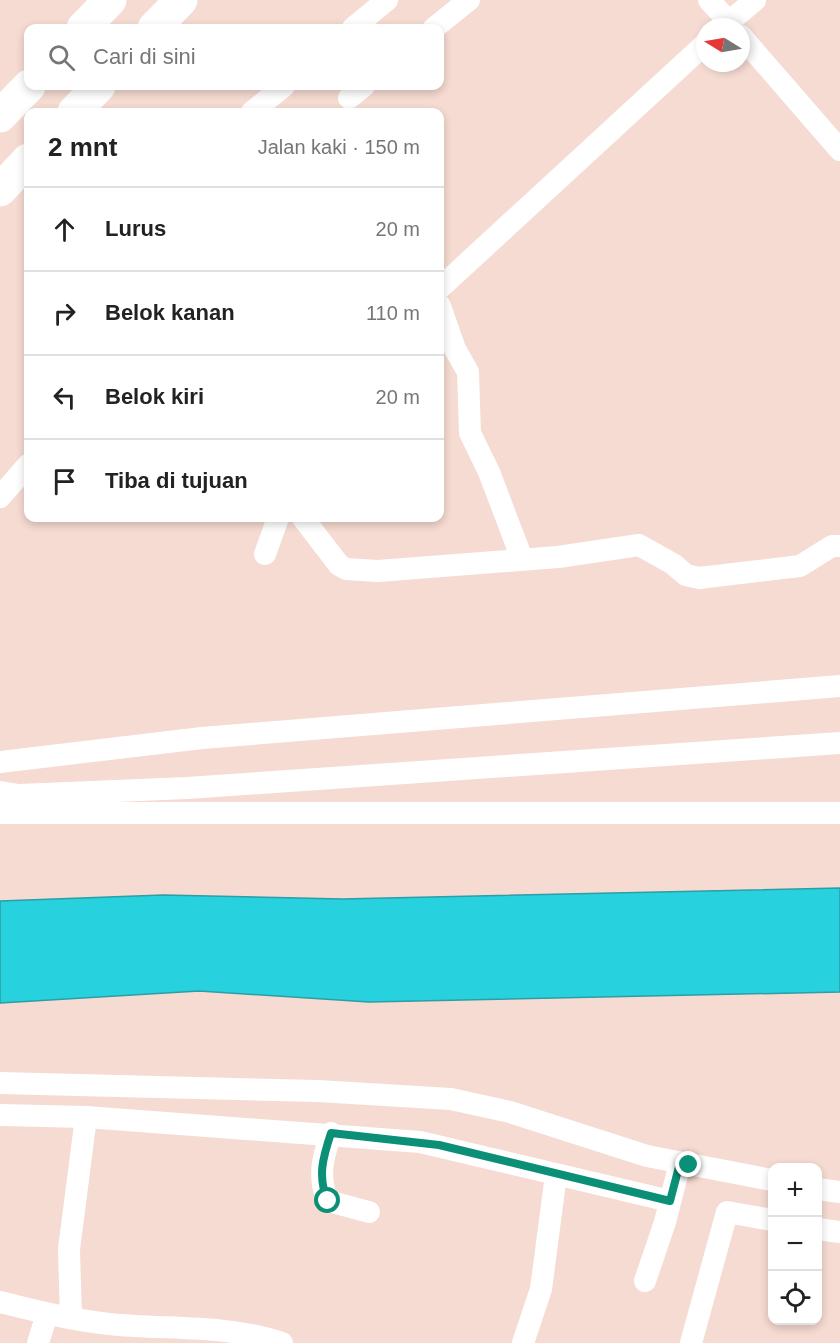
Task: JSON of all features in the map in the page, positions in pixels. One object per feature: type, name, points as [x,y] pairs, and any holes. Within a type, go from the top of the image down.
[{"type":"highway","points":[[87,24],[110,0]]},
{"type":"highway","points":[[158,24],[181,0]]},
{"type":"highway","points":[[0,116],[25,90]]},
{"type":"highway","points":[[78,108],[95,90]]},
{"type":"highway","points":[[0,190],[24,164]]},
{"type":"street","points":[[358,24],[387,0]]},
{"type":"street","points":[[439,24],[469,0]]},
{"type":"street","points":[[709,0],[724,18]]},
{"type":"street","points":[[740,18],[755,0]]},
{"type":"street","points":[[750,48],[840,150]]},
{"type":"street","points":[[444,284],[696,52]]},
{"type":"street","points":[[257,108],[279,90]]},
{"type":"street","points":[[444,317],[455,349],[468,372],[470,433],[489,472],[522,559]]},
{"type":"street","points":[[0,497],[24,470]]},
{"type":"street","points":[[265,554],[277,522]]},
{"type":"street","points":[[306,522],[333,558],[346,569],[378,571],[522,559],[639,545],[673,564],[686,575],[699,578],[800,566],[832,546],[840,546]]},
{"type":"street","points":[[0,762],[202,738],[840,686]]},
{"type":"street","points":[[0,792],[19,795],[187,788],[840,743]]},
{"type":"street","points":[[0,813],[840,813]]},
{"type":"street","points":[[0,1083],[318,1091],[451,1099],[510,1112],[647,1156],[768,1179]]},
{"type":"street","points":[[0,1115],[86,1117],[331,1133],[439,1145],[670,1201]]},
{"type":"street","points":[[72,1318],[69,1249],[86,1117]]},
{"type":"street","points":[[331,1133],[322,1161],[321,1186],[328,1201],[369,1212]]},
{"type":"street","points":[[645,1281],[680,1163]]},
{"type":"street","points":[[523,1343],[542,1289],[556,1175]]},
{"type":"street","points":[[822,1190],[840,1192]]},
{"type":"street","points":[[691,1343],[727,1212],[768,1219]]},
{"type":"street","points":[[822,1229],[840,1232]]},
{"type":"street","points":[[0,1302],[48,1314],[109,1324],[252,1333],[282,1343]]},
{"type":"street","points":[[38,1343],[48,1314]]},
{"type":"water","points":[[840,888],[840,992],[369,1002],[199,991],[0,1003],[0,901],[163,895],[342,899]]},
{"type":"route","points":[[328,1201],[321,1186],[322,1161],[331,1133],[439,1145],[670,1201],[680,1163],[689,1165]]}]
